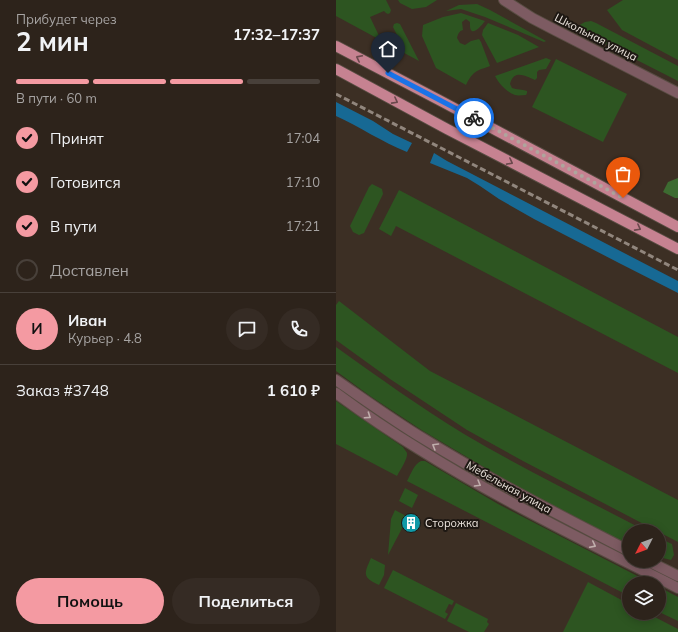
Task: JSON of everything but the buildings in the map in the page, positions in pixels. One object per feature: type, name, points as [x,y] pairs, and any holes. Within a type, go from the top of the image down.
[{"type":"main road","points":[[336,46],[678,227]]},
{"type":"main road","points":[[336,69],[678,249]]},
{"type":"street","name":"Школьная улица","points":[[506,0],[532,18],[678,93]]},
{"type":"street","name":"Мебельная улица","points":[[336,380],[394,420],[459,460],[528,499],[622,547]]},
{"type":"street","name":"Мебельная улица","points":[[336,393],[418,449],[459,473],[522,508],[678,588]]},
{"type":"street","points":[[662,568],[678,576]]},
{"type":"green space","points":[[336,0],[386,0],[391,10],[390,13],[388,14],[384,11],[370,17],[381,41],[336,16]]},
{"type":"green space","points":[[398,0],[437,0],[426,7],[412,9],[400,3]]},
{"type":"green space","points":[[623,0],[678,0],[678,60],[622,30],[607,10]]},
{"type":"green space","points":[[477,4],[546,41],[544,42],[485,17],[461,9],[446,11],[459,5]]},
{"type":"green space","points":[[461,13],[485,21],[480,27],[473,31],[470,27],[470,22],[466,19],[462,22],[463,30],[459,33],[457,38],[460,43],[465,45],[471,41],[479,39],[490,66],[475,72],[466,85],[436,68],[422,36],[423,25],[443,17]]},
{"type":"green space","points":[[591,21],[678,66],[678,81],[574,28],[585,22]]},
{"type":"green space","points":[[488,23],[518,35],[539,47],[497,63],[482,35],[483,30]]},
{"type":"green space","points":[[394,24],[400,24],[419,61],[383,42],[397,35],[393,27]]},
{"type":"green space","points":[[546,58],[551,60],[546,69],[539,70],[537,72],[537,78],[535,80],[520,75],[514,76],[512,79],[510,84],[512,88],[527,91],[526,95],[512,94],[501,85],[495,76]]},
{"type":"green space","points":[[556,59],[627,94],[603,142],[532,107]]},
{"type":"green space","points":[[678,178],[678,198],[663,192],[668,182]]},
{"type":"green space","points":[[372,184],[382,189],[383,194],[364,233],[359,235],[353,232],[350,226],[369,187]]},
{"type":"green space","points":[[399,190],[678,337],[678,373],[396,226],[391,236],[379,229]]},
{"type":"green space","points":[[339,301],[430,371],[678,500],[678,542],[666,536],[666,524],[644,524],[523,461],[467,430],[390,379],[336,340],[336,305]]},
{"type":"green space","points":[[336,347],[415,403],[464,434],[531,472],[632,524],[622,524],[622,541],[511,483],[423,431],[370,396],[336,371]]},
{"type":"green space","points":[[336,401],[403,447],[407,455],[397,476],[336,444]]},
{"type":"green space","points":[[425,461],[498,504],[637,576],[622,576],[622,592],[407,481],[419,462]]},
{"type":"green space","points":[[405,488],[418,495],[412,508],[399,501]]},
{"type":"green space","points":[[395,510],[408,517],[388,555],[391,519]]},
{"type":"green space","points":[[666,541],[672,544],[674,555],[671,560],[666,559]]},
{"type":"green space","points":[[371,558],[385,565],[384,575],[379,585],[370,580],[366,574]]},
{"type":"green space","points":[[393,570],[454,601],[452,605],[449,604],[445,612],[448,614],[445,619],[384,588]]},
{"type":"green space","points":[[588,582],[622,600],[622,620],[661,620],[678,629],[678,632],[563,632]]},
{"type":"green space","points":[[666,591],[678,597],[678,621],[666,615]]},
{"type":"green space","points":[[456,603],[488,619],[487,622],[489,624],[484,632],[469,632],[447,621]]},
{"type":"water","points":[[336,102],[412,143],[407,152],[336,116]]},
{"type":"water","points":[[434,153],[678,281],[678,293],[534,219],[499,199],[467,178],[430,163]]},
{"type":"railway","points":[[336,94],[678,270]]},
{"type":"way so far","points":[[474,118],[623,198]]},
{"type":"place","name":"Сторожка","points":[[411,523]]},
{"type":"route","points":[[388,73],[474,118]]}]
